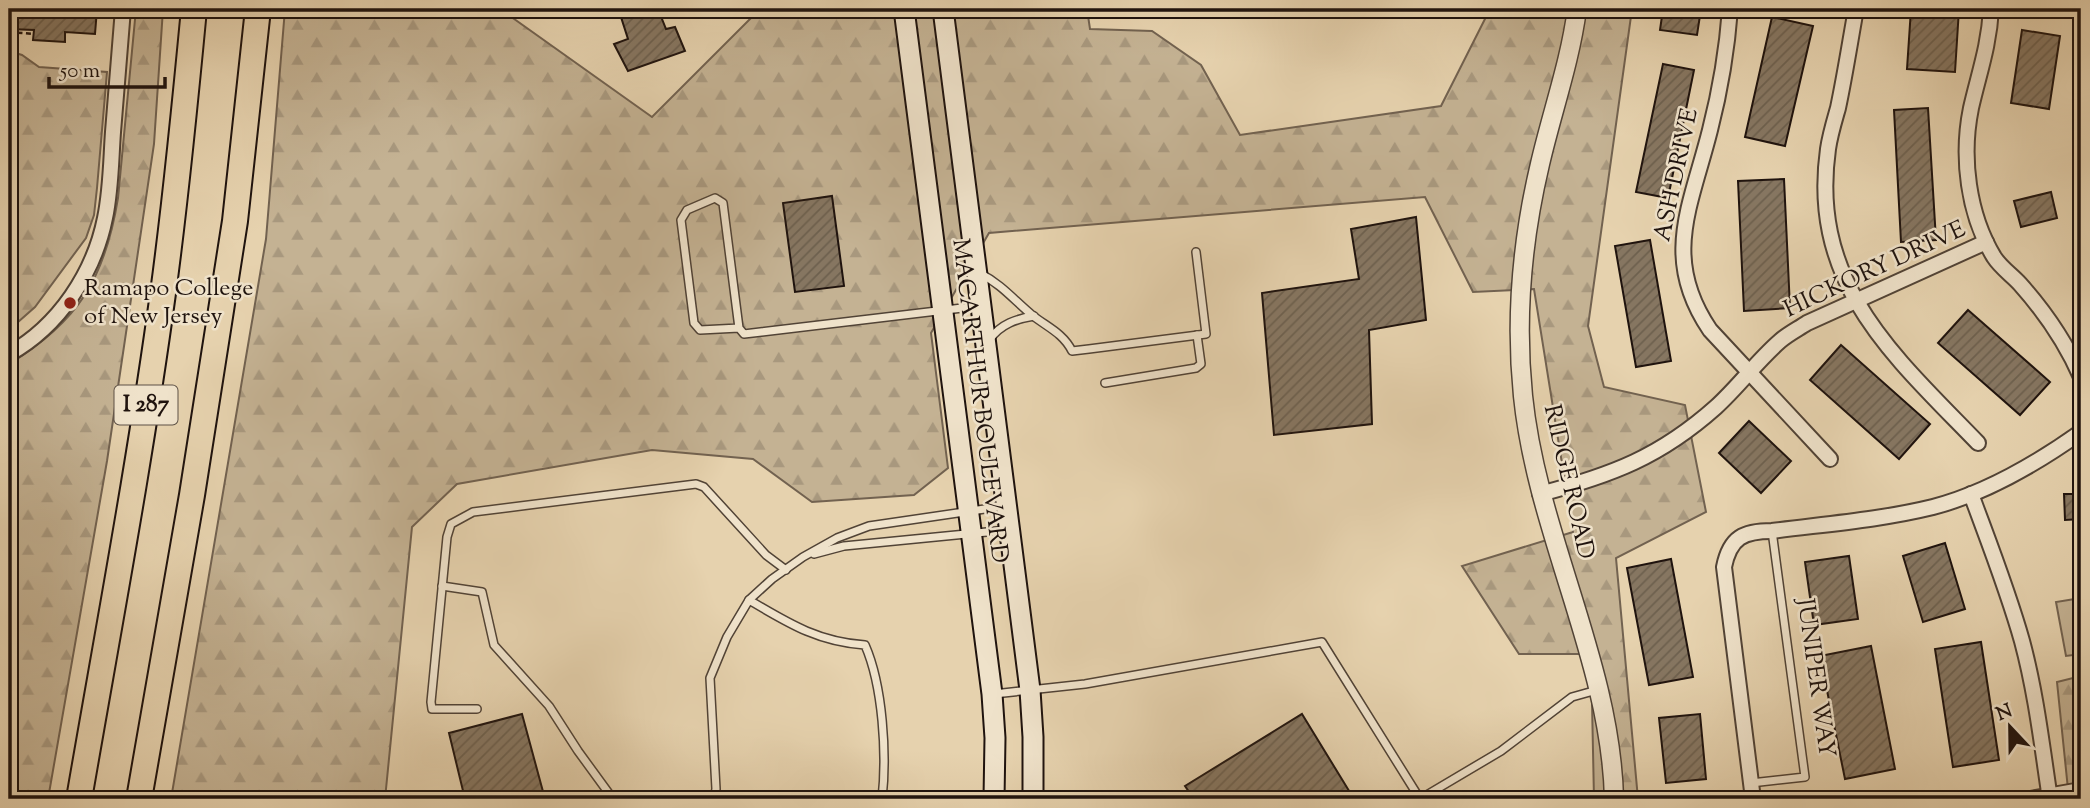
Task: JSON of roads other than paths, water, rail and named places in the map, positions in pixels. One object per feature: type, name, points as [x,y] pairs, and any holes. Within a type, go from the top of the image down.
[{"type":"highway","name":"I 287","points":[[79,799],[163,294],[176,195],[194,9]]},
{"type":"highway","name":"I 287","points":[[139,799],[192,495],[235,220],[258,9]]},
{"type":"main road","name":"MACARTHUR BOULEVARD","points":[[904,9],[992,694],[995,738],[994,799]]},
{"type":"main road","name":"MACARTHUR BOULEVARD","points":[[943,9],[1030,690],[1033,799]]},
{"type":"street","points":[[9,354],[40,332],[59,312],[76,291],[99,243],[109,191],[123,9]]},
{"type":"street","name":"RIDGE ROAD","points":[[1577,9],[1565,75],[1540,162],[1523,254],[1520,302],[1522,390],[1540,494],[1598,689],[1609,743],[1614,799]]},
{"type":"street","name":"ASH DRIVE","points":[[1730,9],[1722,76],[1684,229],[1684,276],[1698,313],[1710,330],[1830,459]]},
{"type":"street","points":[[1856,9],[1828,149],[1825,183],[1833,247],[1855,301],[1879,338],[1978,443]]},
{"type":"street","points":[[1991,9],[1984,62],[1971,108],[1967,153],[1969,188],[1976,216],[1996,260],[2043,312],[2063,342],[2081,377]]},
{"type":"street","name":"HICKORY DRIVE","points":[[1540,494],[1594,480],[1663,448],[1719,404],[1782,340],[1807,323],[1986,242]]},
{"type":"street","points":[[1753,799],[1724,567],[1732,544],[1754,531],[1898,515],[1970,494],[2040,460],[2081,432]]},
{"type":"street","points":[[1970,494],[2008,594],[2022,643],[2037,709],[2050,798]]},
{"type":"street","points":[[2030,799],[2050,798],[2081,790]]},
{"type":"lane","points":[[739,328],[700,330],[694,323],[681,220],[687,210],[715,198],[723,203],[739,328],[744,334],[981,306]]},
{"type":"lane","points":[[977,272],[1000,286],[1034,316],[1051,326],[1072,351],[1206,334],[1196,253]]},
{"type":"lane","points":[[986,345],[995,332],[1013,320],[1034,316]]},
{"type":"lane","points":[[1105,383],[1196,368],[1200,365],[1197,335]]},
{"type":"lane","points":[[477,709],[432,709],[447,537],[452,523],[473,512],[696,484],[704,487],[766,555],[786,570]]},
{"type":"lane","points":[[713,799],[716,789],[710,678],[727,637],[749,600],[803,557],[837,538],[869,526],[1006,506]]},
{"type":"lane","points":[[803,557],[844,546],[1009,530]]},
{"type":"lane","name":"JUNIPER WAY","points":[[1751,783],[1805,777],[1772,531]]},
{"type":"lane","points":[[442,586],[482,592],[494,645],[549,706],[613,799]]},
{"type":"lane","points":[[749,600],[802,631],[842,644],[865,645],[875,668],[885,771],[882,799]]},
{"type":"lane","points":[[992,694],[1085,684],[1322,642],[1420,799],[1501,751],[1572,697],[1598,689]]},
{"type":"place","name":"Ramapo College of New Jersey","points":[[70,303]]}]
